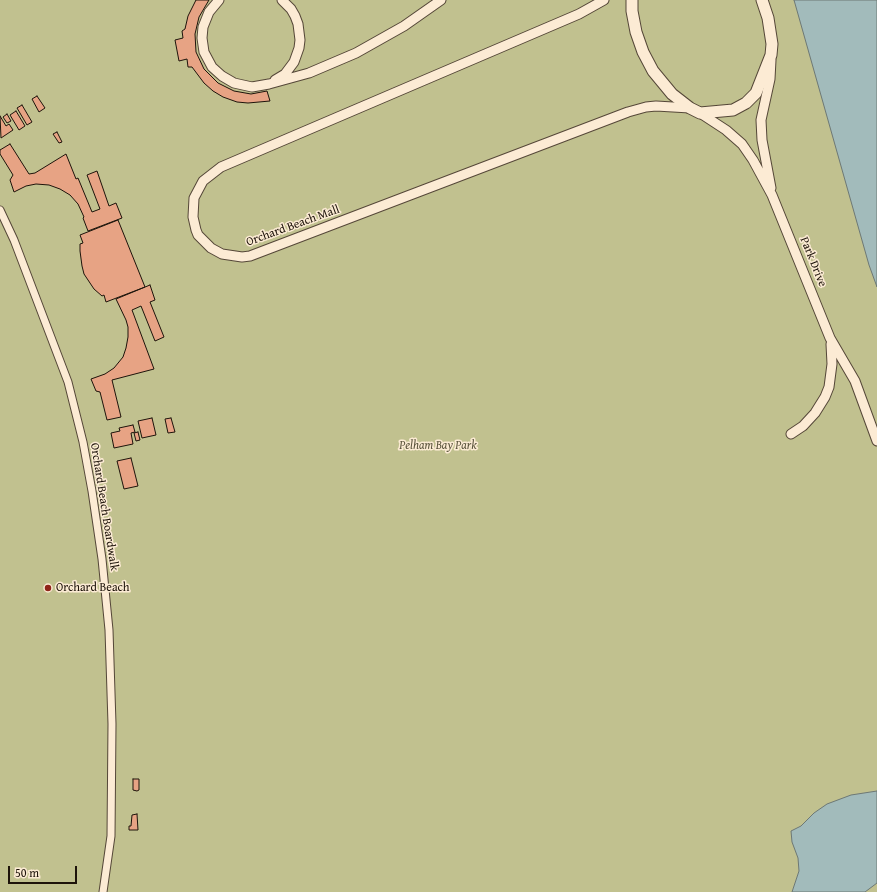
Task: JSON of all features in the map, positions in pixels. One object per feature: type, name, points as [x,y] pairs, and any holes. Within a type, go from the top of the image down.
[{"type":"street","points":[[219,0],[209,12],[203,27],[202,45],[208,60],[217,72],[234,83],[252,87],[309,73],[356,53],[404,26],[441,0]]},
{"type":"street","points":[[269,84],[279,79],[290,69],[299,48],[300,32],[297,20],[291,9],[282,0]]},
{"type":"street","name":"Orchard Beach Mall","points":[[604,0],[579,14],[222,166],[203,181],[194,198],[193,218],[198,235],[211,248],[222,254],[242,257],[250,256],[628,112],[656,106],[690,108]]},
{"type":"street","name":"Park Drive","points":[[632,0],[632,11],[636,32],[648,61],[665,87],[678,100],[726,130],[742,144],[753,160],[772,195],[830,338],[855,380],[877,440]]},
{"type":"street","name":"Park Drive","points":[[762,0],[771,31],[772,44],[770,79],[761,120],[762,140],[772,195]]},
{"type":"street","name":"Park Drive","points":[[700,113],[725,112],[740,108],[756,93],[771,55]]},
{"type":"street","name":"Orchard Beach Boardwalk","points":[[0,210],[14,240],[68,382],[83,442],[93,497],[102,559],[108,630],[112,724],[111,836],[103,892]]},
{"type":"street","name":"Park Drive","points":[[791,434],[803,426],[815,413],[825,397],[829,387],[832,364],[830,338]]},
{"type":"green space","name":"Pelham Bay Park","points":[[0,0],[824,0],[877,226],[877,892],[0,892]]},
{"type":"water","points":[[794,0],[877,0],[877,287],[869,265]]},
{"type":"water","points":[[877,791],[877,883],[865,892],[792,892],[799,871],[798,858],[792,842],[791,831],[801,826],[814,813],[827,804],[851,795]]},
{"type":"building","points":[[196,0],[209,0],[199,17],[195,34],[196,52],[204,69],[218,83],[234,91],[251,94],[267,91],[270,101],[248,103],[237,102],[223,97],[204,83],[192,67],[188,67],[187,59],[179,61],[175,40],[183,38],[182,31],[185,29],[188,16]]},
{"type":"building","points":[[37,96],[45,108],[39,112],[32,99]]},
{"type":"building","points":[[22,105],[32,122],[27,125],[17,108]]},
{"type":"building","points":[[16,111],[25,126],[19,130],[10,115]]},
{"type":"building","points":[[7,114],[11,121],[7,123],[3,117]]},
{"type":"building","points":[[0,116],[6,126],[9,124],[13,130],[1,138]]},
{"type":"building","points":[[57,132],[62,142],[59,143],[53,134]]},
{"type":"building","points":[[10,144],[29,174],[35,173],[66,154],[92,212],[100,209],[87,175],[97,171],[109,206],[116,203],[122,218],[88,231],[78,204],[70,195],[60,189],[49,185],[36,184],[26,186],[14,192],[10,180],[13,175],[0,154],[0,150]]},
{"type":"building","points":[[118,220],[145,287],[106,302],[104,295],[102,296],[94,289],[84,274],[80,251],[80,244],[83,243],[80,235]]},
{"type":"building","points":[[150,285],[155,300],[150,302],[164,337],[155,341],[141,306],[132,310],[154,369],[112,380],[121,417],[107,420],[100,392],[96,391],[91,379],[105,374],[114,368],[123,357],[126,348],[128,327],[116,299]]},
{"type":"building","points":[[152,418],[156,435],[142,438],[138,421]]},
{"type":"building","points":[[171,418],[175,432],[168,433],[165,419]]},
{"type":"building","points":[[133,425],[135,432],[131,433],[133,444],[114,448],[111,433],[120,431],[119,428]]},
{"type":"building","points":[[138,432],[140,440],[136,441],[134,433]]},
{"type":"building","points":[[131,458],[138,486],[124,489],[117,461]]},
{"type":"building","points":[[133,779],[139,779],[139,790],[137,791],[133,790]]},
{"type":"building","points":[[137,814],[138,830],[129,830],[132,815]]},
{"type":"place","name":"Orchard Beach","points":[[48,588]]}]
